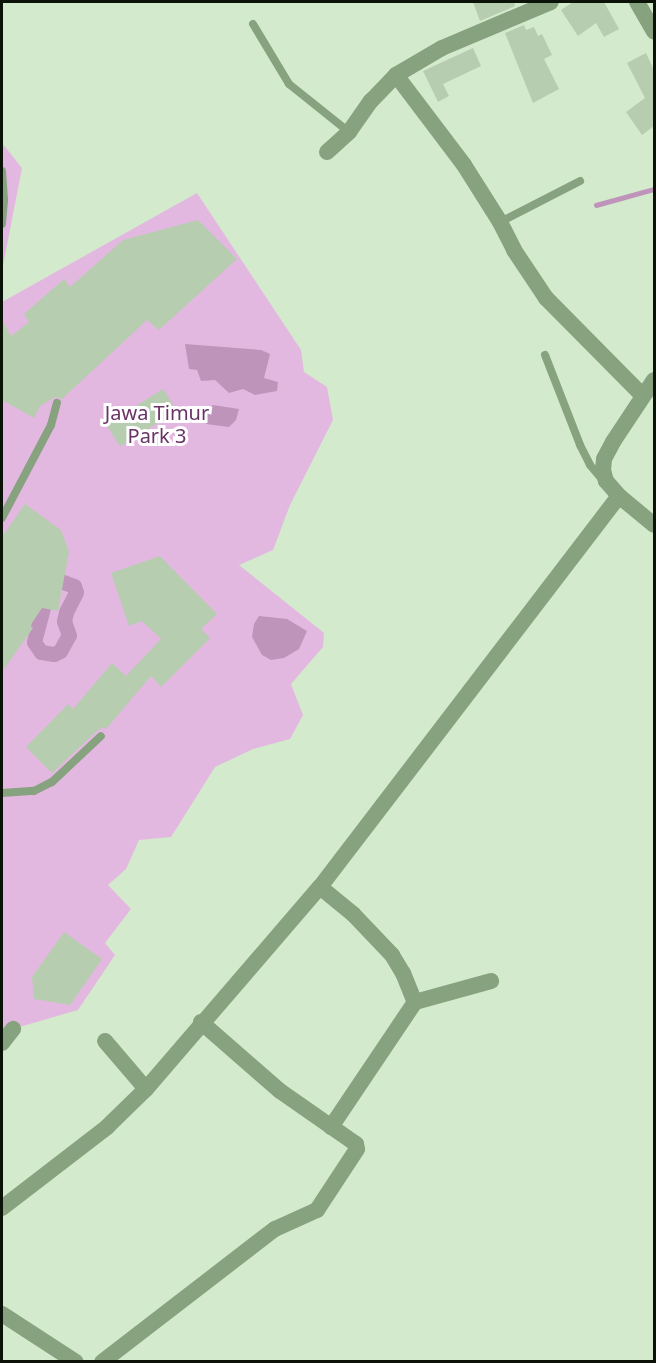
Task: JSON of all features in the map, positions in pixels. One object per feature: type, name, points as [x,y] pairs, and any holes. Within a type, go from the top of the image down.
[{"type":"street","points":[[327,152],[349,132],[371,101],[396,75],[442,48],[551,2]]},
{"type":"street","points":[[637,2],[654,31]]},
{"type":"street","points":[[396,75],[459,158],[500,222],[514,250],[546,298],[642,395]]},
{"type":"street","points":[[654,380],[642,395],[604,459],[603,470],[606,481],[619,496],[654,525]]},
{"type":"street","points":[[2,1208],[107,1126],[146,1089],[201,1022],[320,887],[619,496]]},
{"type":"street","points":[[320,887],[353,914],[392,956],[403,973],[415,1002]]},
{"type":"street","points":[[331,1127],[415,1002],[491,981]]},
{"type":"street","points":[[102,1362],[275,1228],[317,1210],[357,1149],[356,1144],[280,1091],[201,1022]]},
{"type":"street","points":[[2,1043],[13,1029]]},
{"type":"street","points":[[105,1041],[146,1089]]},
{"type":"street","points":[[2,1314],[76,1362]]},
{"type":"lane","points":[[253,24],[289,84],[349,132]]},
{"type":"lane","points":[[2,171],[4,200],[2,224]]},
{"type":"lane","points":[[500,222],[580,181]]},
{"type":"lane","points":[[545,355],[590,465],[606,481]]},
{"type":"lane","points":[[2,518],[51,425],[57,403]]},
{"type":"lane","points":[[2,793],[34,791],[52,782],[101,736]]},
{"type":"green space","points":[[2,143],[22,168],[2,271]]},
{"type":"green space","name":"Jawa Timur Park 3","points":[[197,193],[301,350],[304,372],[327,387],[333,420],[290,505],[273,550],[239,565],[324,633],[323,647],[291,684],[303,715],[290,739],[253,749],[215,767],[171,837],[139,840],[126,869],[108,885],[131,909],[105,943],[115,955],[78,1010],[2,1032],[2,302]]},
{"type":"shaded area","points":[[185,344],[261,350],[270,354],[264,378],[278,382],[277,391],[255,395],[243,389],[229,393],[215,380],[201,381],[197,370],[189,369]]},
{"type":"shaded area","points":[[213,405],[239,409],[236,420],[229,427],[206,424],[206,410]]},
{"type":"shaded area","points":[[259,616],[287,619],[307,631],[299,649],[284,658],[271,660],[262,655],[252,637],[254,624]]},
{"type":"building","points":[[473,2],[514,2],[515,6],[480,21]]},
{"type":"building","points":[[573,2],[604,2],[619,29],[604,37],[596,23],[578,36],[561,10]]},
{"type":"building","points":[[524,25],[526,30],[534,27],[538,36],[542,34],[552,55],[544,59],[559,89],[533,103],[505,33]]},
{"type":"building","points":[[473,48],[481,66],[443,84],[449,96],[438,102],[423,71]]},
{"type":"building","points":[[646,53],[654,70],[654,126],[642,135],[626,112],[645,98],[627,63]]},
{"type":"building","points":[[198,220],[237,259],[159,330],[147,320],[62,399],[55,397],[40,406],[34,418],[2,400],[2,320],[11,336],[29,322],[24,314],[64,279],[70,287],[123,240]]},
{"type":"building","points":[[163,389],[177,411],[120,447],[106,425]]},
{"type":"building","points":[[25,504],[61,530],[69,552],[58,611],[42,608],[30,626],[33,628],[2,672],[2,537]]},
{"type":"building","points":[[160,556],[217,614],[201,629],[210,638],[161,687],[151,676],[106,729],[103,727],[97,731],[52,773],[26,747],[68,704],[73,709],[112,663],[126,676],[161,639],[142,621],[129,626],[111,573]]},
{"type":"building","points":[[64,932],[102,959],[70,1005],[34,999],[32,977]]},
{"type":"waterway","points":[[596,205],[654,189]]},
{"type":"waterway","points":[[43,608],[34,642],[41,652],[54,654],[60,651],[69,635],[64,621],[76,592],[74,586],[63,582]]}]
